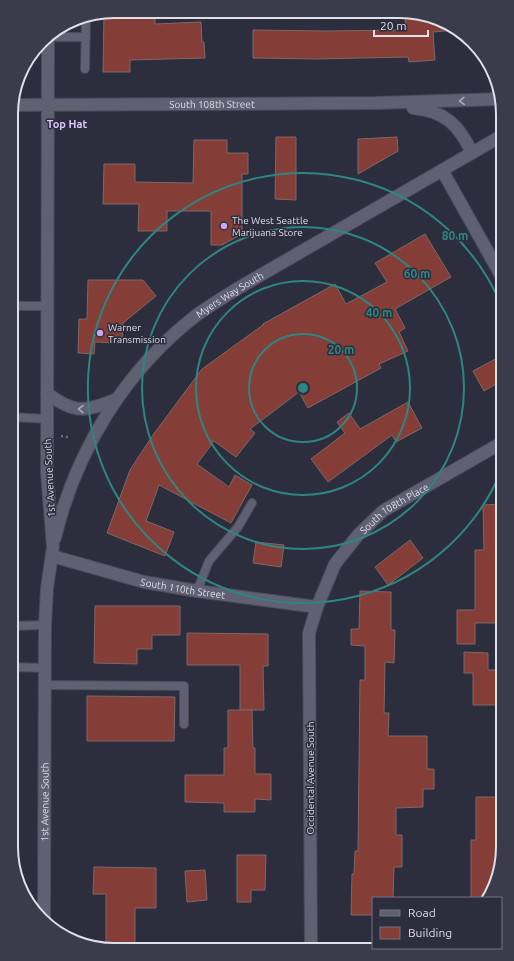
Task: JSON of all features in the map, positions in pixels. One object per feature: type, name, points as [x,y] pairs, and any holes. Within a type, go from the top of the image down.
[{"type":"street","name":"1st Avenue South","points":[[44,912],[45,625],[47,588],[52,551],[47,474],[48,45]]},
{"type":"street","name":"South 108th Street","points":[[19,105],[376,104],[495,100]]},
{"type":"street","name":"South 108th Street","points":[[376,104],[426,109],[444,116],[454,124],[465,137],[472,153]]},
{"type":"street","name":"Myers Way South","points":[[52,551],[65,502],[87,447],[117,399],[135,376],[160,349],[198,315],[222,298],[496,139]]},
{"type":"street","points":[[442,170],[496,266]]},
{"type":"street","points":[[47,393],[60,403],[74,409],[86,409],[117,399]]},
{"type":"street","name":"South 108th Place","points":[[317,606],[335,564],[358,535],[383,511],[496,446]]},
{"type":"street","name":"South 110th Street","points":[[52,551],[144,582],[197,591],[317,606]]},
{"type":"street","name":"Occidental Avenue South","points":[[311,943],[309,633],[317,606]]},
{"type":"lane","points":[[85,69],[86,22]]},
{"type":"lane","points":[[58,36],[86,37]]},
{"type":"lane","points":[[18,306],[47,306]]},
{"type":"lane","points":[[18,417],[47,419]]},
{"type":"lane","points":[[197,591],[209,562],[238,528],[252,503]]},
{"type":"lane","points":[[18,626],[45,625]]},
{"type":"lane","points":[[18,666],[45,668]]},
{"type":"lane","points":[[45,685],[184,686],[184,724]]},
{"type":"building","points":[[155,18],[155,24],[201,22],[202,42],[204,42],[205,58],[130,60],[130,72],[103,72],[104,19]]},
{"type":"building","points":[[405,18],[431,23],[448,31],[433,32],[435,60],[409,62],[408,57],[315,59],[253,58],[253,30],[406,30]]},
{"type":"building","points":[[276,137],[296,137],[296,200],[275,199]]},
{"type":"building","points":[[397,137],[398,151],[358,174],[358,139]]},
{"type":"building","points":[[194,140],[227,140],[227,153],[248,153],[248,174],[242,174],[242,234],[222,245],[211,245],[211,211],[167,211],[167,231],[138,231],[139,204],[103,204],[104,164],[135,164],[135,182],[193,183]]},
{"type":"building","points":[[425,234],[451,277],[395,309],[405,328],[399,332],[408,351],[379,364],[381,368],[308,408],[299,392],[250,429],[255,433],[236,457],[214,441],[197,464],[229,487],[235,475],[252,485],[231,523],[159,485],[146,521],[174,532],[165,556],[107,533],[130,470],[153,435],[202,369],[263,324],[335,284],[346,304],[387,282],[375,263]]},
{"type":"building","points":[[88,280],[143,280],[156,296],[123,323],[122,343],[95,342],[94,354],[78,353],[79,319],[87,319]]},
{"type":"building","points":[[496,359],[496,384],[484,391],[473,371]]},
{"type":"building","points":[[408,402],[422,428],[396,442],[392,435],[328,482],[311,459],[345,433],[337,422],[349,413],[360,429]]},
{"type":"building","points":[[496,504],[496,623],[475,623],[475,644],[457,644],[457,610],[475,610],[475,550],[484,550],[483,505]]},
{"type":"building","points":[[410,540],[423,558],[388,585],[375,567]]},
{"type":"building","points":[[256,542],[284,545],[281,567],[253,563]]},
{"type":"building","points":[[360,591],[391,592],[391,630],[395,630],[394,663],[385,662],[384,713],[389,713],[388,736],[427,736],[427,769],[434,769],[434,789],[423,789],[423,807],[396,808],[396,835],[402,835],[402,867],[394,867],[393,897],[372,897],[372,915],[351,915],[352,874],[354,874],[355,851],[358,851],[360,680],[365,680],[365,646],[351,645],[351,629],[359,629]]},
{"type":"building","points":[[95,606],[180,606],[180,635],[152,635],[152,649],[137,649],[137,664],[94,663]]},
{"type":"building","points":[[187,633],[268,634],[268,666],[263,666],[264,710],[240,710],[240,665],[187,665]]},
{"type":"building","points":[[464,652],[488,653],[488,670],[496,670],[496,705],[473,705],[473,673],[464,673]]},
{"type":"building","points":[[87,696],[175,697],[174,741],[87,741]]},
{"type":"building","points":[[228,710],[252,710],[253,748],[255,748],[255,774],[271,774],[271,800],[255,799],[255,812],[224,812],[224,803],[185,802],[185,775],[224,775],[224,748],[228,748]]},
{"type":"building","points":[[476,797],[496,797],[496,854],[491,878],[482,897],[471,897],[471,840],[476,840]]},
{"type":"building","points":[[237,855],[266,855],[265,890],[251,890],[251,902],[237,902]]},
{"type":"building","points":[[94,867],[156,868],[156,908],[135,908],[135,943],[106,942],[106,894],[93,894]]},
{"type":"building","points":[[205,870],[207,900],[187,902],[185,871]]},
{"type":"place","name":"The West Seattle Marijuana Store","points":[[224,226]]},
{"type":"place","name":"Warner Transmission","points":[[100,333]]},
{"type":"district","name":"Top Hat","points":[[67,124]]}]
